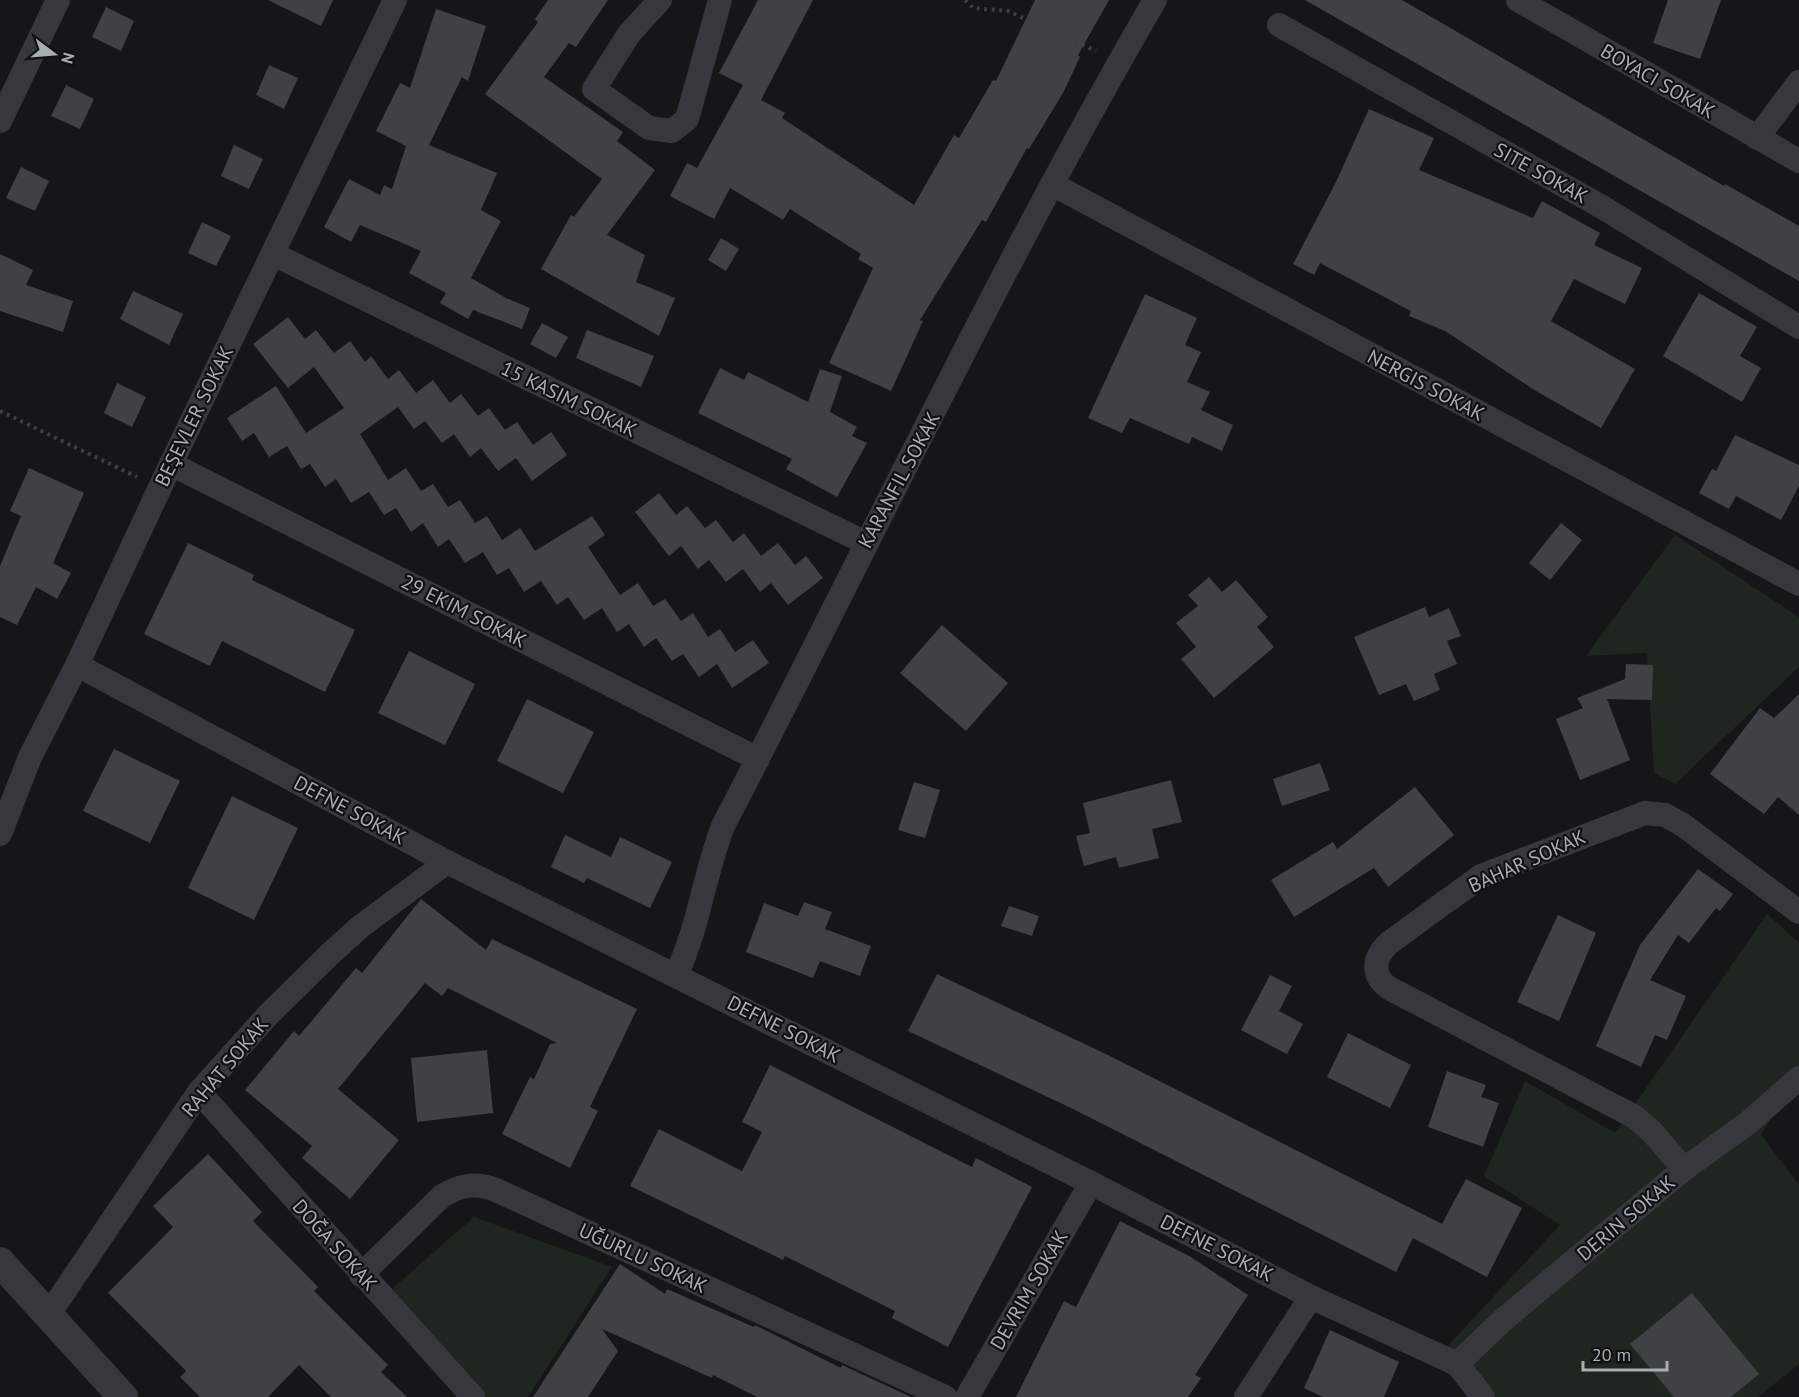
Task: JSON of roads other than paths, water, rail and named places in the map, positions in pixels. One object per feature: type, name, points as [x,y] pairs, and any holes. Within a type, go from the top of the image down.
[{"type":"street","points":[[0,121],[58,0]]},
{"type":"street","name":"BEŞEVLER SOKAK","points":[[0,834],[30,758],[77,665],[159,488],[395,0]]},
{"type":"street","points":[[660,0],[629,34],[594,89],[649,128],[672,131],[687,119],[720,0]]},
{"type":"street","name":"KARANFIL SOKAK","points":[[676,975],[692,939],[710,860],[723,826],[866,543],[1054,185],[1155,0]]},
{"type":"street","points":[[1518,0],[1799,161]]},
{"type":"street","name":"SITE SOKAK","points":[[1279,25],[1602,207],[1799,327]]},
{"type":"street","points":[[1757,138],[1799,82]]},
{"type":"street","name":"NERGIS SOKAK","points":[[1054,185],[1799,584]]},
{"type":"street","points":[[273,254],[866,543]]},
{"type":"street","name":"29 EKIM SOKAK","points":[[171,464],[758,759]]},
{"type":"street","name":"DEFNE SOKAK","points":[[77,665],[447,861],[1091,1183],[1311,1297],[1457,1364],[1483,1397]]},
{"type":"street","name":"BAHAR SOKAK","points":[[1684,1169],[1652,1132],[1635,1117],[1389,988],[1377,975],[1380,954],[1389,943],[1481,876],[1645,813],[1665,815],[1683,825],[1717,848],[1799,912]]},
{"type":"street","name":"RAHAT SOKAK","points":[[49,1314],[199,1092],[268,1015],[330,954],[360,927],[447,861]]},
{"type":"street","name":"DERIN SOKAK","points":[[1457,1364],[1503,1320],[1684,1169],[1748,1123],[1799,1078]]},
{"type":"street","name":"DOĞA SOKAK","points":[[199,1092],[473,1397]]},
{"type":"street","name":"DEVRIM SOKAK","points":[[967,1397],[1091,1183]]},
{"type":"street","name":"UĞURLU SOKAK","points":[[361,1275],[442,1196],[458,1188],[479,1185],[496,1190],[945,1397]]},
{"type":"street","points":[[0,1262],[123,1397]]},
{"type":"street","points":[[1246,1397],[1311,1297]]}]
